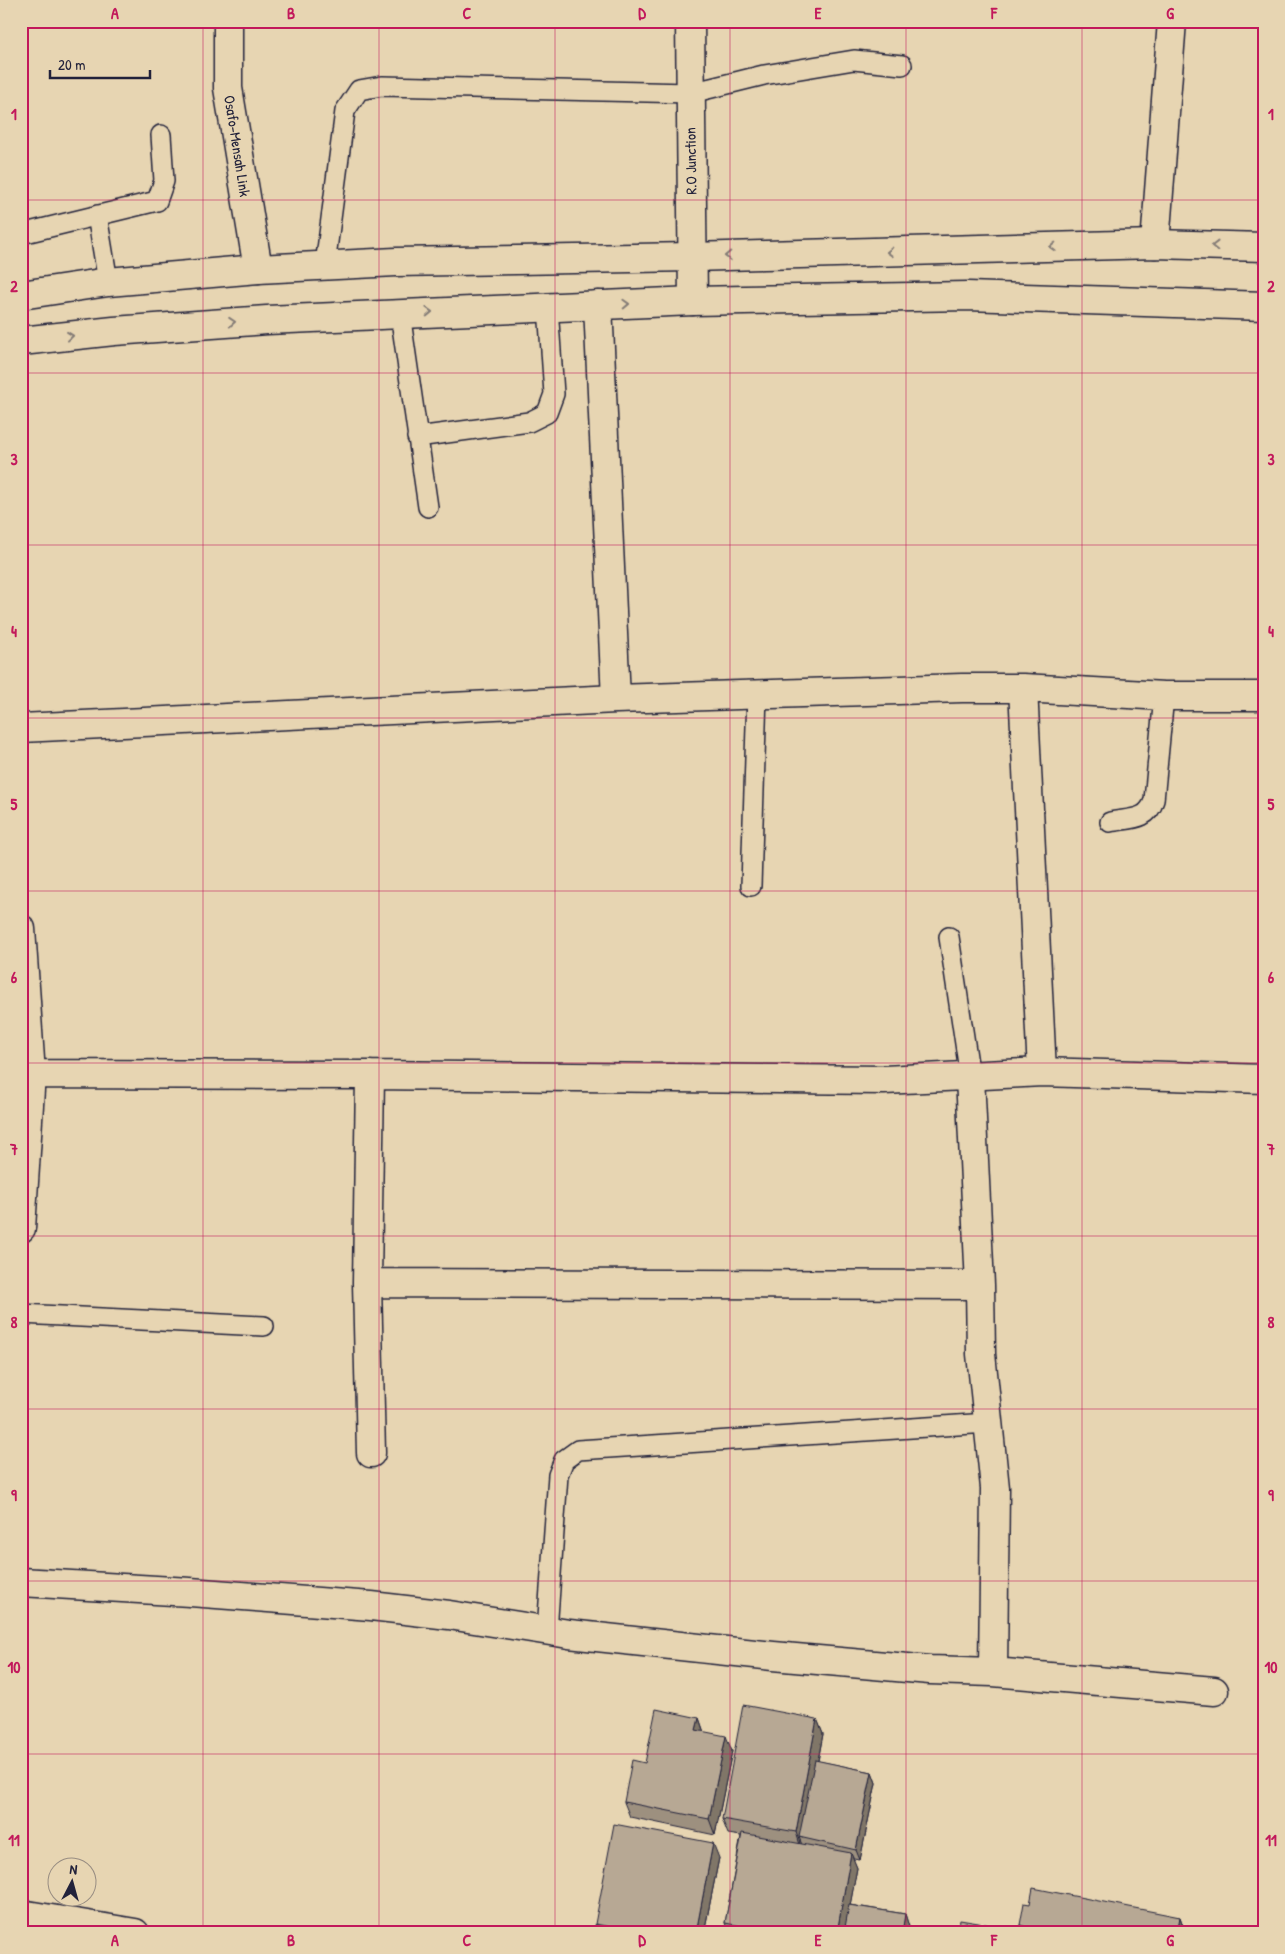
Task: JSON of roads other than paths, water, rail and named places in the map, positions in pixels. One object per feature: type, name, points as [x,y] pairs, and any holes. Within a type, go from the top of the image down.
[{"type":"street","name":"Osafo-Mensah Link","points":[[228,21],[228,88],[258,269]]},
{"type":"street","name":"R.O Junction","points":[[690,21],[693,301]]},
{"type":"street","points":[[1155,244],[1172,21]]},
{"type":"street","points":[[21,295],[108,282],[258,269],[396,262],[692,257],[1155,244],[1264,247]]},
{"type":"street","points":[[21,341],[114,331],[267,320],[693,301],[968,296],[1264,306]]},
{"type":"street","points":[[598,305],[616,699]]},
{"type":"street","points":[[21,728],[616,699],[962,688],[1023,688],[1164,696],[1264,696]]},
{"type":"street","points":[[1023,688],[1042,1072]]},
{"type":"street","points":[[21,929],[27,1091],[21,1228]]},
{"type":"street","points":[[27,1091],[370,1075],[884,1080],[1042,1072],[1264,1078]]},
{"type":"street","points":[[370,1075],[368,1283],[371,1453]]},
{"type":"street","points":[[970,1077],[980,1285],[981,1354],[995,1488],[993,1672]]},
{"type":"street","points":[[368,1283],[980,1285]]},
{"type":"street","points":[[21,1582],[190,1592],[371,1606],[449,1614],[547,1631],[773,1656],[930,1670],[993,1672],[1214,1691]]},
{"type":"street","points":[[21,1914],[135,1933]]},
{"type":"lane","points":[[325,266],[345,111],[359,90],[382,86],[691,93],[764,75],[854,60],[902,65]]},
{"type":"lane","points":[[21,234],[157,201],[164,181],[161,135]]},
{"type":"lane","points":[[97,216],[108,282]]},
{"type":"lane","points":[[417,437],[529,422],[547,413],[554,394],[548,307]]},
{"type":"lane","points":[[400,313],[428,507]]},
{"type":"lane","points":[[751,886],[757,694]]},
{"type":"lane","points":[[1110,822],[1143,816],[1151,810],[1154,800],[1164,696]]},
{"type":"lane","points":[[949,936],[970,1077]]},
{"type":"lane","points":[[21,1314],[264,1326]]},
{"type":"lane","points":[[547,1631],[558,1475],[564,1460],[578,1450],[988,1424]]}]
